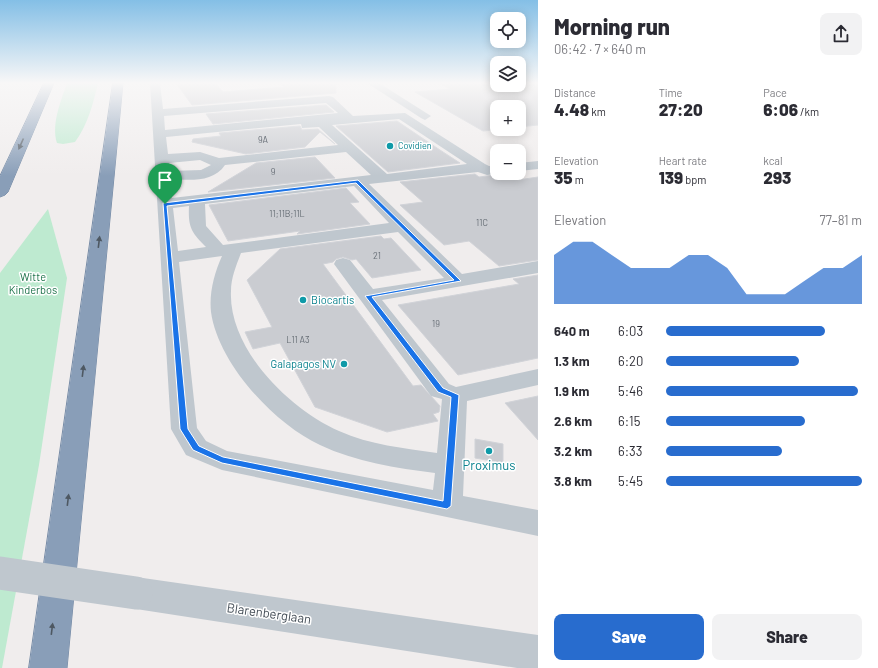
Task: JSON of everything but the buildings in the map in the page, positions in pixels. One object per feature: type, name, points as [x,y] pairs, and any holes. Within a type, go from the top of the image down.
[{"type":"highway","points":[[0,192],[35,114]]},
{"type":"highway","points":[[48,668],[114,114]]},
{"type":"street","points":[[159,114],[163,143],[165,204],[184,429],[196,448],[222,460],[538,524]]},
{"type":"street","points":[[163,143],[272,114]]},
{"type":"street","points":[[163,143],[347,116],[345,114]]},
{"type":"street","points":[[422,114],[433,121]]},
{"type":"street","points":[[163,143],[322,123],[401,116],[480,167],[487,171],[490,171]]},
{"type":"street","points":[[322,123],[383,178]]},
{"type":"street","points":[[163,143],[186,156],[205,157],[217,162],[349,148]]},
{"type":"street","points":[[163,143],[181,144],[178,146],[186,156]]},
{"type":"street","points":[[163,143],[196,175],[197,226],[204,237],[216,247],[226,250]]},
{"type":"street","points":[[526,157],[538,155]]},
{"type":"street","points":[[196,175],[214,170],[217,167],[217,162]]},
{"type":"street","points":[[526,166],[538,165]]},
{"type":"street","points":[[165,204],[197,198],[480,167]]},
{"type":"street","points":[[357,181],[458,281]]},
{"type":"street","points":[[169,258],[402,226]]},
{"type":"street","points":[[226,250],[220,285],[221,313],[232,344],[252,375],[267,391],[304,423],[329,438],[358,448],[450,465]]},
{"type":"street","points":[[343,264],[440,390],[455,395],[538,378]]},
{"type":"street","points":[[368,296],[538,268]]},
{"type":"street","points":[[447,506],[455,395]]},
{"type":"street","name":"Blarenberglaan","points":[[0,573],[538,653]]},
{"type":"green space","points":[[58,114],[90,114],[75,142],[63,144],[57,143],[55,136]]},
{"type":"green space","name":"Witte Kinderbos","points":[[48,209],[67,278],[39,465],[2,668],[0,668],[0,273]]},
{"type":"place","name":"Covidien","points":[[390,146]]},
{"type":"place","name":"Biocartis","points":[[303,300]]},
{"type":"place","name":"Galapagos NV","points":[[344,364]]},
{"type":"place","name":"Proximus","points":[[489,451]]},
{"type":"route","points":[[357,181],[458,281],[368,296],[440,390],[455,395],[447,506],[222,460],[196,448],[184,429],[165,204],[357,181]]}]
